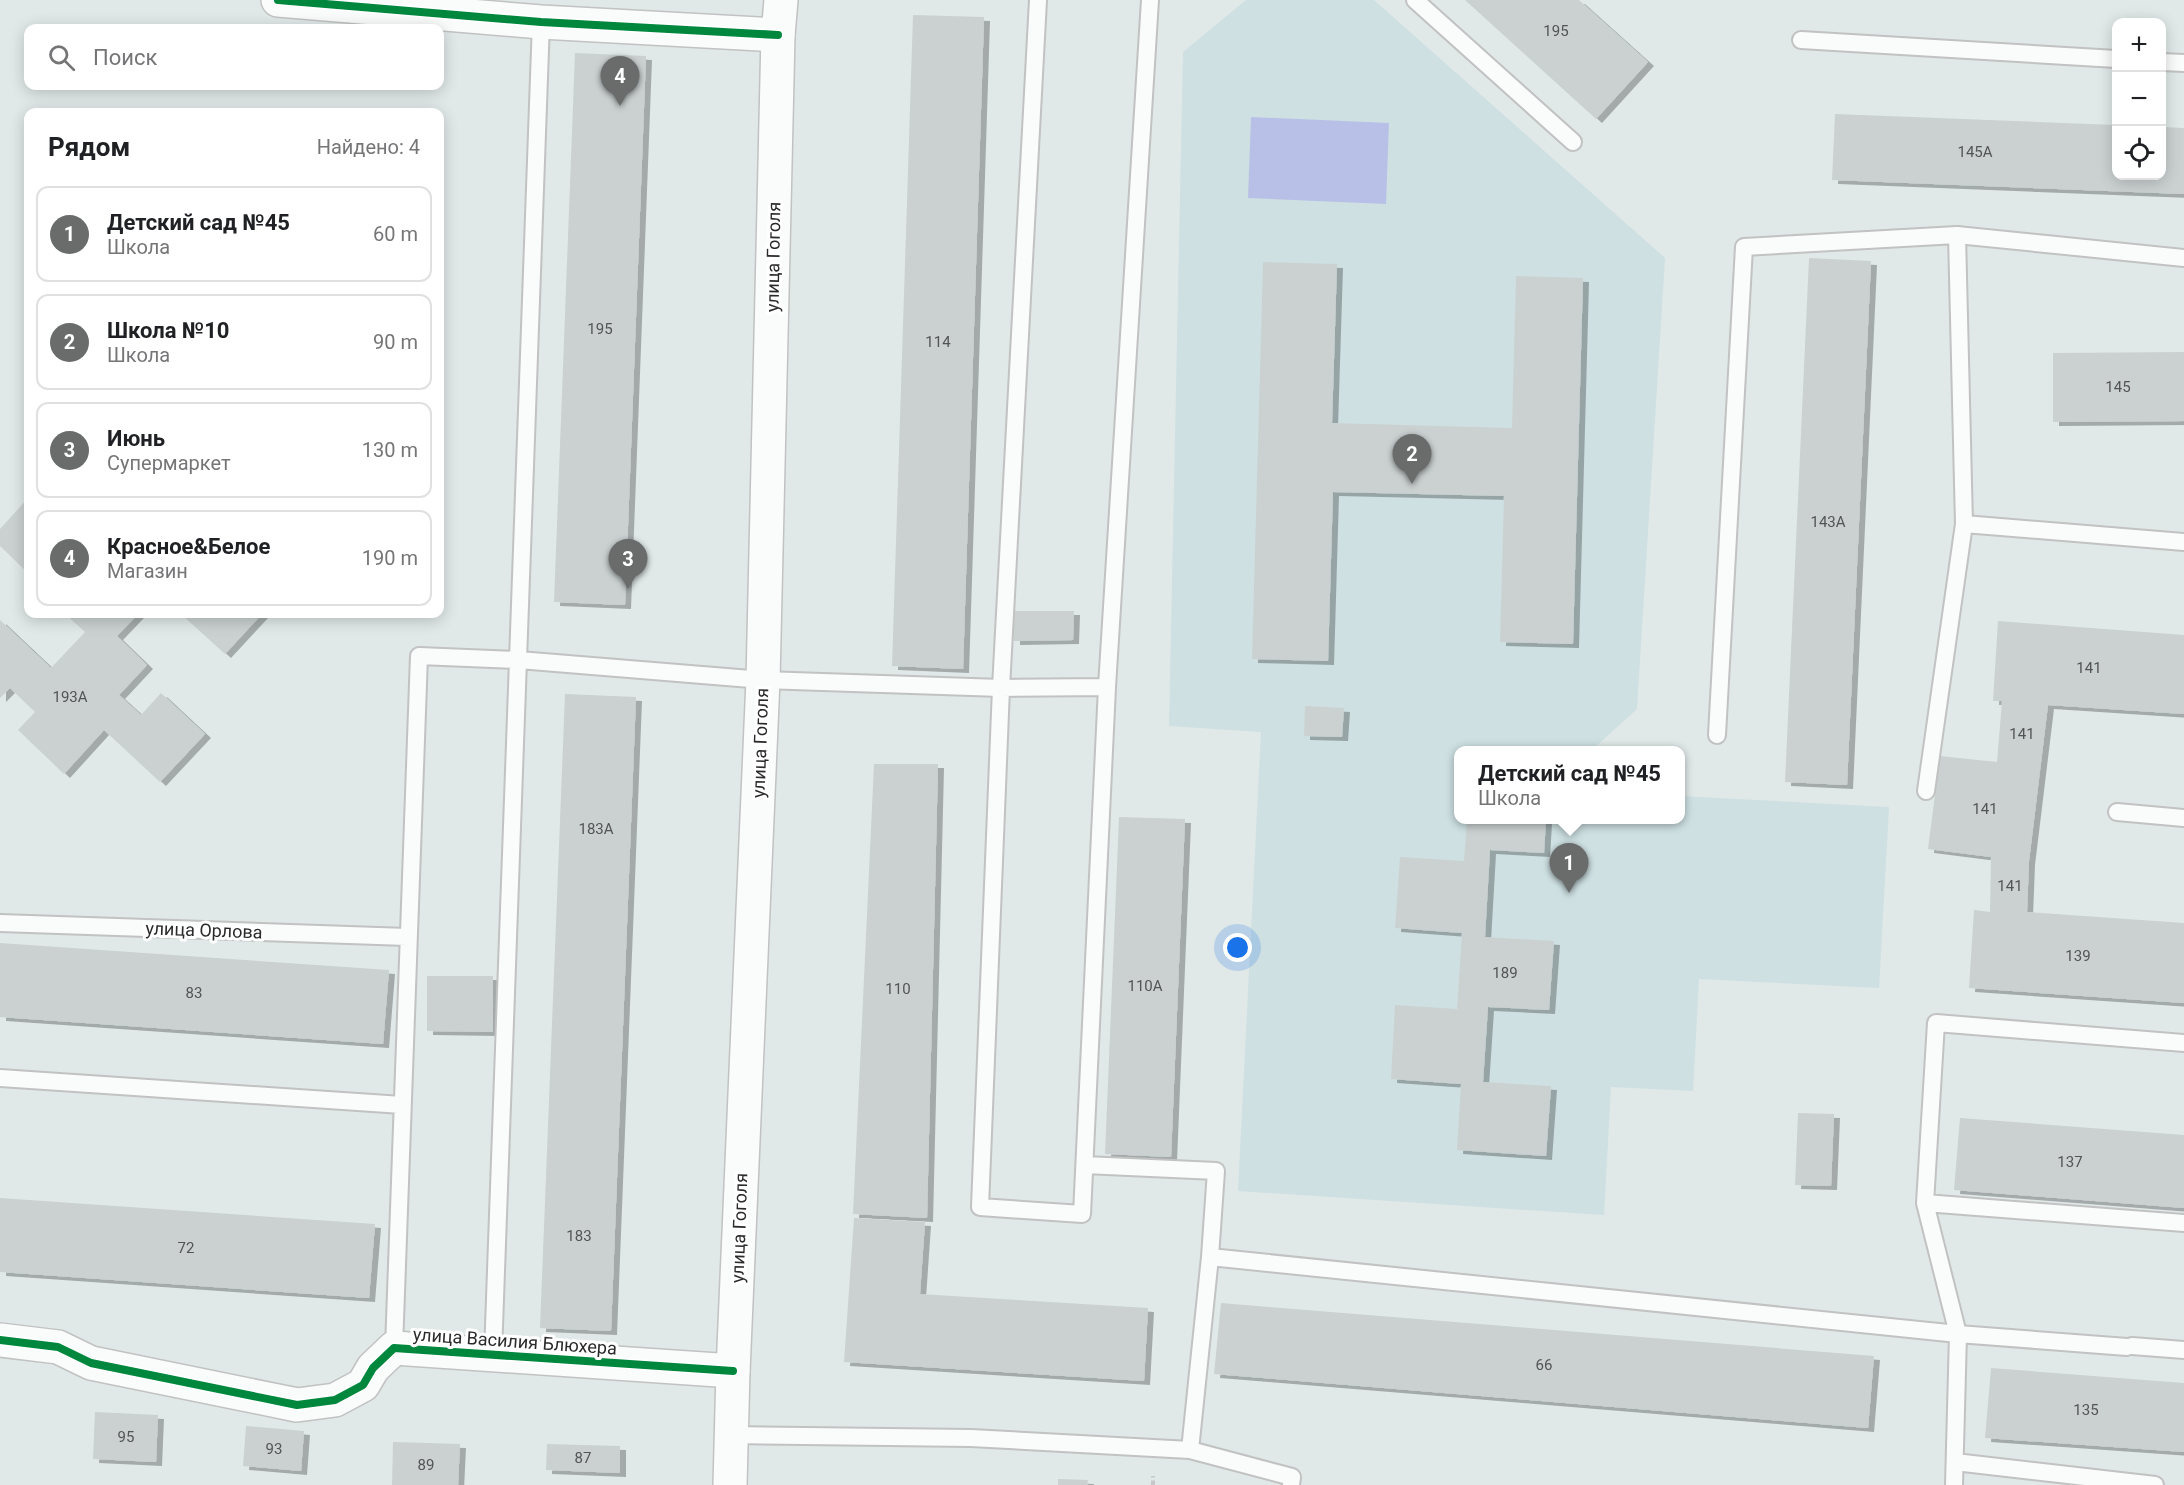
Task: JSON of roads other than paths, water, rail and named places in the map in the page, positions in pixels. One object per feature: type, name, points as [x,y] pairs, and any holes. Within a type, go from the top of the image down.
[{"type":"main road","points":[[278,0],[541,22],[778,35]]},
{"type":"main road","name":"улица Гоголя","points":[[730,1485],[763,680],[778,35],[781,0]]},
{"type":"main road","name":"улица Василия Блюхера","points":[[0,1340],[58,1347],[91,1363],[297,1405],[335,1400],[363,1385],[373,1368],[394,1348],[733,1371]]},
{"type":"lane","points":[[1038,0],[1001,688],[980,1207],[1082,1214],[1107,687],[1150,0]]},
{"type":"lane","points":[[1414,0],[1573,142]]},
{"type":"lane","points":[[494,1354],[541,22]]},
{"type":"lane","points":[[1801,40],[2112,59]]},
{"type":"lane","points":[[2166,62],[2184,63]]},
{"type":"lane","points":[[1926,791],[1964,524],[1957,235]]},
{"type":"lane","points":[[1717,735],[1744,247],[1957,235],[2184,258]]},
{"type":"lane","points":[[1964,524],[2184,542]]},
{"type":"lane","points":[[394,1348],[419,656],[519,660],[763,680],[1001,688],[1107,687]]},
{"type":"lane","points":[[2117,812],[2184,818]]},
{"type":"lane","name":"улица Орлова","points":[[0,923],[408,937]]},
{"type":"lane","points":[[1954,1485],[1958,1334],[1925,1203],[1936,1023],[2184,1043]]},
{"type":"lane","points":[[0,1078],[402,1105]]},
{"type":"lane","points":[[1085,1165],[1216,1171],[1210,1257],[1190,1450]]},
{"type":"lane","points":[[1925,1203],[2184,1223]]},
{"type":"lane","points":[[1210,1257],[1958,1334],[2184,1350]]},
{"type":"lane","points":[[731,1436],[971,1438],[1190,1450],[1292,1477],[1291,1485]]},
{"type":"lane","points":[[1954,1462],[2155,1485]]},
{"type":"place","name":"Красное&Белое","points":[[620,106]]},
{"type":"place","name":"Школа №10","points":[[1412,484]]},
{"type":"place","name":"Июнь","points":[[628,589]]},
{"type":"place","name":"Детский сад №45","points":[[1569,893]]}]
